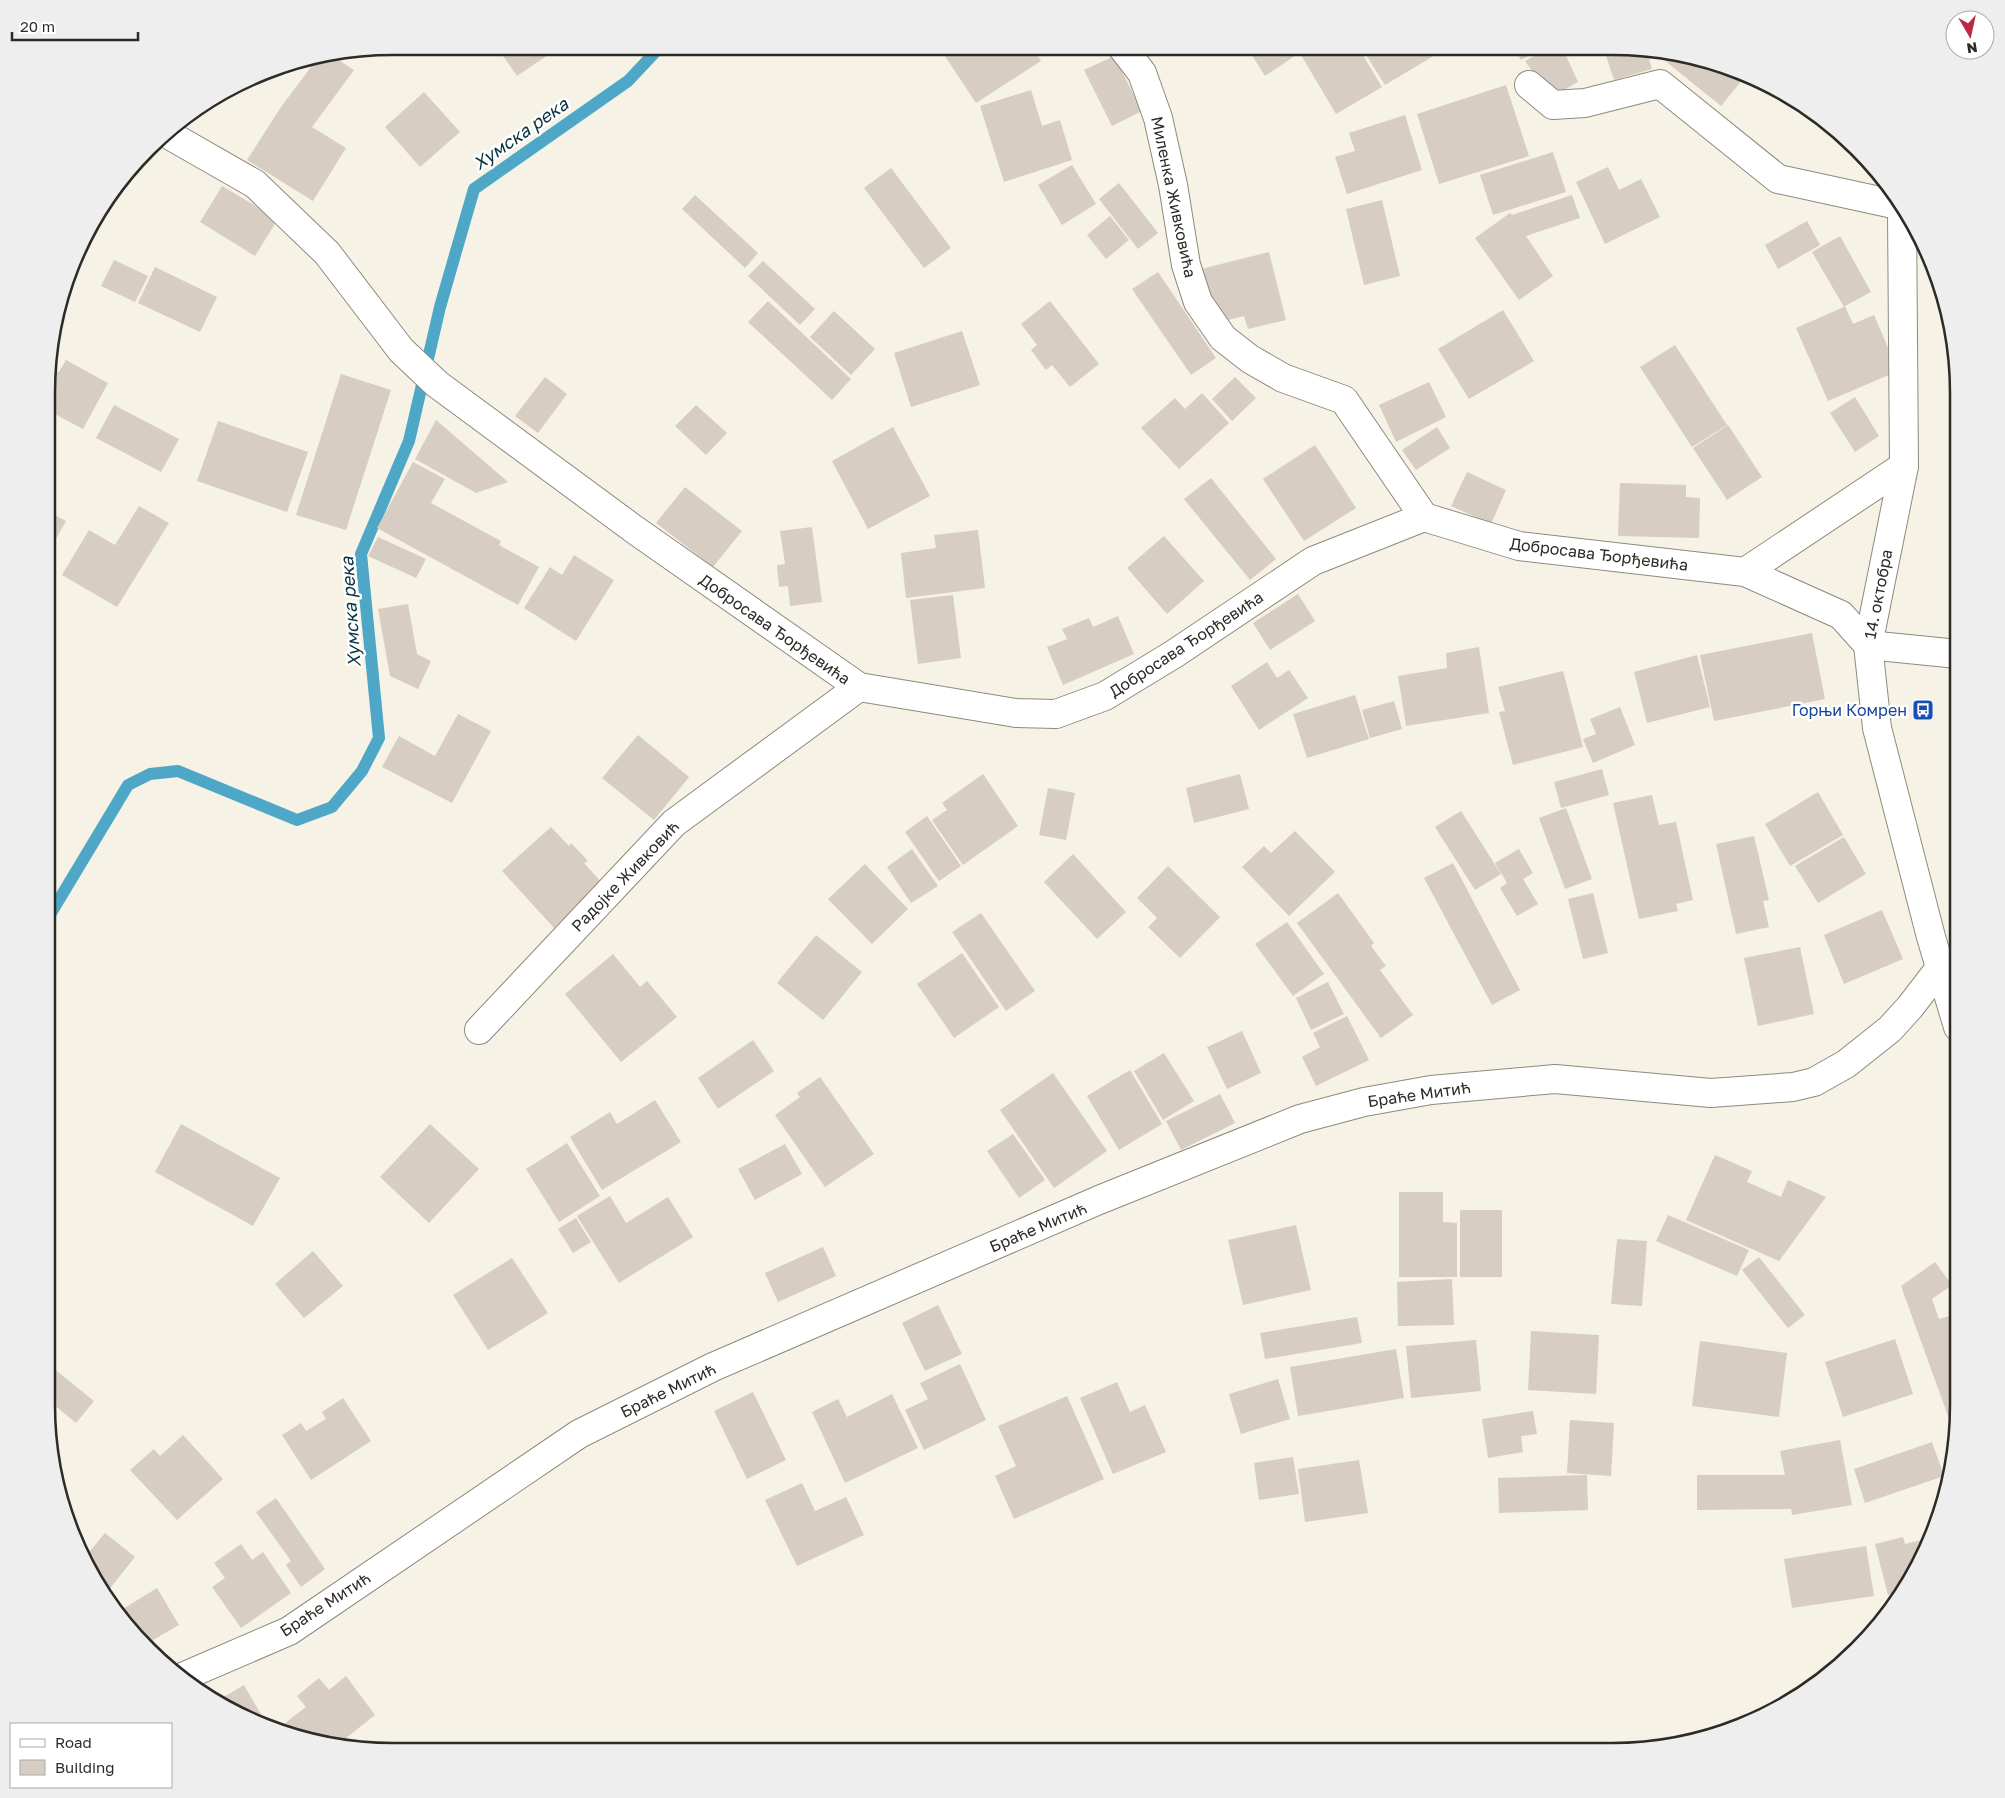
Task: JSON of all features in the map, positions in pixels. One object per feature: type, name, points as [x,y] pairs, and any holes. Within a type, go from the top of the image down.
[{"type":"street","name":"Миленка Живковића","points":[[1128,55],[1142,73],[1158,118],[1173,185],[1186,265],[1198,302],[1222,338],[1250,360],[1283,378],[1344,400],[1424,517]]},
{"type":"street","points":[[1529,85],[1553,105],[1586,102],[1660,84],[1778,178],[1892,204]]},
{"type":"street","name":"Добросава Ђорђевића","points":[[173,137],[255,184],[327,253],[401,350],[437,384],[635,530],[859,687],[1016,713],[1056,714],[1105,696],[1174,654],[1313,561],[1424,517],[1519,546],[1745,572],[1841,615],[1868,645]]},
{"type":"street","name":"14. октобра","points":[[1902,219],[1904,466],[1868,645],[1877,728],[1950,1001]]},
{"type":"street","points":[[1745,572],[1904,466]]},
{"type":"street","points":[[1868,645],[1950,653]]},
{"type":"street","name":"Радојке Живковић","points":[[478,1030],[674,823],[859,687]]},
{"type":"street","name":"Браће Митић","points":[[189,1674],[288,1631],[579,1434],[713,1367],[1100,1200],[1300,1120],[1364,1102],[1431,1090],[1555,1079],[1711,1093],[1793,1087],[1814,1082],[1846,1064],[1890,1029],[1910,1007],[1940,968]]},
{"type":"building","points":[[502,55],[548,55],[517,76]]},
{"type":"building","points":[[944,55],[1037,55],[1041,61],[976,103]]},
{"type":"building","points":[[1252,55],[1296,55],[1265,76]]},
{"type":"building","points":[[1301,55],[1363,55],[1382,87],[1336,114]]},
{"type":"building","points":[[1366,55],[1435,55],[1385,85]]},
{"type":"building","points":[[1518,55],[1530,55],[1521,60]]},
{"type":"building","points":[[1536,55],[1566,55],[1578,82],[1552,97],[1525,61]]},
{"type":"building","points":[[1606,55],[1648,57],[1652,69],[1614,80]]},
{"type":"building","points":[[1114,56],[1142,111],[1112,126],[1084,70]]},
{"type":"building","points":[[338,60],[354,70],[312,127],[346,148],[313,201],[247,160],[281,107],[313,65]]},
{"type":"building","points":[[1664,60],[1678,61],[1741,81],[1721,106]]},
{"type":"building","points":[[1506,85],[1529,156],[1439,184],[1417,114]]},
{"type":"building","points":[[1031,90],[1042,126],[1060,120],[1072,160],[1004,182],[980,106]]},
{"type":"building","points":[[424,92],[460,132],[420,167],[385,127]]},
{"type":"building","points":[[1405,115],[1422,170],[1347,194],[1335,157],[1355,151],[1349,133]]},
{"type":"building","points":[[1553,152],[1566,192],[1493,215],[1480,175]]},
{"type":"building","points":[[1072,165],[1096,204],[1062,225],[1038,185]]},
{"type":"building","points":[[1608,167],[1619,190],[1641,179],[1660,217],[1605,244],[1576,182]]},
{"type":"building","points":[[891,168],[951,248],[924,268],[864,188]]},
{"type":"building","points":[[1119,183],[1158,233],[1138,249],[1099,199]]},
{"type":"building","points":[[222,186],[278,219],[255,256],[200,222]]},
{"type":"building","points":[[695,195],[758,253],[745,268],[682,209]]},
{"type":"building","points":[[1572,195],[1580,218],[1526,236],[1553,276],[1519,300],[1475,238],[1510,213],[1512,215]]},
{"type":"building","points":[[1382,200],[1400,276],[1364,285],[1346,209]]},
{"type":"building","points":[[1110,216],[1129,240],[1106,259],[1087,235]]},
{"type":"building","points":[[1807,221],[1820,245],[1778,269],[1765,245]]},
{"type":"building","points":[[1840,236],[1871,292],[1845,306],[1853,324],[1874,315],[1898,371],[1828,401],[1796,328],[1844,307],[1812,252]]},
{"type":"building","points":[[1269,252],[1286,320],[1248,329],[1244,316],[1220,322],[1201,269]]},
{"type":"building","points":[[114,260],[148,276],[135,302],[101,286]]},
{"type":"building","points":[[763,261],[815,309],[800,325],[748,276]]},
{"type":"building","points":[[155,267],[217,297],[200,332],[138,303]]},
{"type":"building","points":[[1158,272],[1216,358],[1191,375],[1132,289]]},
{"type":"building","points":[[768,301],[851,379],[832,400],[748,322]]},
{"type":"building","points":[[1050,301],[1099,364],[1070,387],[1052,365],[1046,370],[1031,350],[1037,345],[1021,324]]},
{"type":"building","points":[[1503,310],[1534,361],[1469,399],[1438,349]]},
{"type":"building","points":[[834,311],[875,349],[851,375],[810,337]]},
{"type":"building","points":[[962,331],[980,385],[911,407],[894,353]]},
{"type":"building","points":[[1675,345],[1727,425],[1692,447],[1640,367]]},
{"type":"building","points":[[66,360],[108,383],[83,429],[55,414],[56,371],[59,372]]},
{"type":"building","points":[[341,374],[391,390],[346,530],[296,515]]},
{"type":"building","points":[[545,377],[567,394],[538,433],[515,416]]},
{"type":"building","points":[[1235,377],[1256,398],[1232,421],[1212,399]]},
{"type":"building","points":[[1429,382],[1446,417],[1396,442],[1379,405]]},
{"type":"building","points":[[1202,393],[1229,423],[1179,469],[1141,428],[1175,398],[1185,409]]},
{"type":"building","points":[[1855,397],[1879,436],[1855,452],[1830,413]]},
{"type":"building","points":[[114,405],[179,439],[161,472],[96,438]]},
{"type":"building","points":[[696,405],[727,433],[706,455],[675,426]]},
{"type":"building","points":[[436,420],[508,482],[476,493],[415,459]]},
{"type":"building","points":[[218,421],[308,452],[287,512],[197,481]]},
{"type":"building","points":[[1728,425],[1762,477],[1727,500],[1693,448]]},
{"type":"building","points":[[893,427],[930,496],[868,529],[832,461]]},
{"type":"building","points":[[1437,427],[1450,448],[1416,470],[1402,450]]},
{"type":"building","points":[[1315,445],[1356,508],[1304,541],[1263,479]]},
{"type":"building","points":[[413,462],[445,479],[431,503],[501,541],[499,545],[539,567],[518,605],[377,528]]},
{"type":"building","points":[[1467,472],[1506,490],[1491,524],[1451,506]]},
{"type":"building","points":[[1211,478],[1276,559],[1250,580],[1184,499]]},
{"type":"building","points":[[1620,483],[1686,485],[1686,497],[1700,498],[1699,538],[1618,536]]},
{"type":"building","points":[[685,487],[742,531],[713,567],[656,523]]},
{"type":"building","points":[[139,506],[169,523],[117,607],[62,575],[89,530],[115,545]]},
{"type":"building","points":[[55,515],[66,521],[55,540]]},
{"type":"building","points":[[812,527],[822,602],[790,606],[788,586],[779,587],[777,565],[785,564],[780,531]]},
{"type":"building","points":[[978,530],[985,588],[906,598],[901,553],[936,548],[934,535]]},
{"type":"building","points":[[1164,536],[1204,581],[1167,614],[1127,568]]},
{"type":"building","points":[[378,537],[426,559],[416,578],[368,556]]},
{"type":"building","points":[[574,555],[614,580],[576,641],[524,608],[550,567],[562,575]]},
{"type":"building","points":[[1298,594],[1315,621],[1270,650],[1253,623]]},
{"type":"building","points":[[953,595],[961,658],[918,664],[910,600]]},
{"type":"building","points":[[408,604],[417,654],[431,661],[418,689],[390,676],[378,609]]},
{"type":"building","points":[[1118,616],[1134,654],[1063,685],[1047,647],[1067,639],[1062,629],[1089,618],[1093,627]]},
{"type":"building","points":[[1812,633],[1825,699],[1714,721],[1700,655]]},
{"type":"building","points":[[1479,647],[1489,713],[1406,726],[1398,676],[1447,668],[1446,653]]},
{"type":"building","points":[[1697,655],[1710,707],[1647,723],[1634,672]]},
{"type":"building","points":[[1267,662],[1277,678],[1289,670],[1308,698],[1259,730],[1231,686]]},
{"type":"building","points":[[1563,671],[1583,747],[1513,765],[1499,712],[1505,711],[1498,687]]},
{"type":"building","points":[[1355,695],[1369,739],[1307,758],[1293,714]]},
{"type":"building","points":[[1394,701],[1402,729],[1370,738],[1362,710]]},
{"type":"building","points":[[1620,707],[1635,745],[1593,763],[1583,739],[1596,734],[1590,719]]},
{"type":"building","points":[[458,714],[491,731],[452,803],[382,767],[399,736],[435,756]]},
{"type":"building","points":[[638,735],[689,777],[654,820],[602,778]]},
{"type":"building","points":[[1602,769],[1609,795],[1561,808],[1554,782]]},
{"type":"building","points":[[983,774],[1018,826],[963,865],[932,820],[947,810],[942,803]]},
{"type":"building","points":[[1240,774],[1249,809],[1194,823],[1186,788]]},
{"type":"building","points":[[1048,788],[1075,793],[1066,840],[1039,835]]},
{"type":"building","points":[[1818,792],[1843,835],[1790,866],[1765,824]]},
{"type":"building","points":[[1652,795],[1659,825],[1676,822],[1693,900],[1676,904],[1678,911],[1639,919],[1613,803]]},
{"type":"building","points":[[1566,808],[1592,879],[1565,889],[1539,818]]},
{"type":"building","points":[[1461,811],[1501,874],[1475,890],[1435,827]]},
{"type":"building","points":[[927,816],[961,866],[939,881],[905,832]]},
{"type":"building","points":[[551,827],[569,846],[571,843],[588,861],[584,863],[603,884],[554,928],[502,871]]},
{"type":"building","points":[[1295,831],[1335,872],[1289,916],[1242,867],[1264,846],[1271,853]]},
{"type":"building","points":[[1754,836],[1769,900],[1763,901],[1769,927],[1736,934],[1716,844]]},
{"type":"building","points":[[1844,837],[1866,874],[1818,903],[1795,866]]},
{"type":"building","points":[[912,849],[938,886],[911,903],[887,867]]},
{"type":"building","points":[[1519,849],[1533,873],[1523,879],[1538,904],[1517,916],[1500,888],[1507,883],[1495,863]]},
{"type":"building","points":[[1073,854],[1126,912],[1097,939],[1044,882]]},
{"type":"building","points":[[1453,863],[1520,990],[1492,1005],[1424,878]]},
{"type":"building","points":[[865,864],[908,909],[872,944],[828,899]]},
{"type":"building","points":[[1168,866],[1220,917],[1180,958],[1148,927],[1157,918],[1137,898]]},
{"type":"building","points":[[1338,893],[1374,943],[1371,946],[1386,966],[1380,970],[1413,1015],[1381,1038],[1297,923]]},
{"type":"building","points":[[1593,893],[1608,953],[1583,959],[1568,899]]},
{"type":"building","points":[[1882,910],[1903,959],[1844,984],[1824,935]]},
{"type":"building","points":[[981,913],[1035,991],[1006,1011],[952,932]]},
{"type":"building","points":[[1287,922],[1324,974],[1293,996],[1255,944]]},
{"type":"building","points":[[816,935],[862,972],[823,1020],[777,983]]},
{"type":"building","points":[[1800,947],[1814,1014],[1758,1026],[1744,958]]},
{"type":"building","points":[[962,953],[999,1007],[954,1038],[917,984]]},
{"type":"building","points":[[613,954],[640,987],[647,981],[677,1017],[621,1062],[565,994]]},
{"type":"building","points":[[1328,982],[1344,1014],[1311,1030],[1296,998]]},
{"type":"building","points":[[1347,1016],[1369,1060],[1316,1086],[1302,1057],[1320,1047],[1313,1033]]},
{"type":"building","points":[[1242,1031],[1261,1073],[1227,1089],[1207,1047]]},
{"type":"building","points":[[753,1040],[774,1071],[718,1109],[698,1078]]},
{"type":"building","points":[[1164,1053],[1194,1101],[1163,1120],[1134,1071]]},
{"type":"building","points":[[1130,1070],[1162,1124],[1119,1150],[1087,1096]]},
{"type":"building","points":[[1053,1073],[1107,1151],[1054,1188],[1000,1110]]},
{"type":"building","points":[[820,1077],[874,1154],[825,1187],[775,1115],[800,1097],[797,1093]]},
{"type":"building","points":[[1220,1094],[1235,1123],[1181,1150],[1166,1121]]},
{"type":"building","points":[[655,1100],[681,1142],[602,1190],[570,1137],[610,1112],[617,1124]]},
{"type":"building","points":[[181,1124],[280,1178],[253,1226],[155,1172]]},
{"type":"building","points":[[430,1124],[479,1169],[429,1223],[380,1177]]},
{"type":"building","points":[[1013,1134],[1045,1180],[1019,1198],[987,1151]]},
{"type":"building","points":[[567,1143],[600,1196],[559,1222],[526,1169]]},
{"type":"building","points":[[785,1144],[802,1174],[755,1200],[738,1169]]},
{"type":"building","points":[[1715,1155],[1752,1171],[1747,1182],[1781,1197],[1788,1180],[1826,1197],[1779,1261],[1686,1220]]},
{"type":"building","points":[[1399,1192],[1443,1192],[1443,1222],[1457,1223],[1457,1277],[1399,1277]]},
{"type":"building","points":[[610,1196],[626,1223],[668,1197],[693,1237],[619,1283],[577,1216]]},
{"type":"building","points":[[1460,1210],[1502,1210],[1502,1277],[1460,1277]]},
{"type":"building","points":[[1668,1215],[1749,1250],[1737,1276],[1656,1241]]},
{"type":"building","points":[[576,1218],[591,1242],[573,1253],[558,1229]]},
{"type":"building","points":[[1296,1225],[1311,1290],[1243,1305],[1228,1240]]},
{"type":"building","points":[[1617,1239],[1647,1241],[1642,1306],[1611,1304]]},
{"type":"building","points":[[823,1247],[836,1276],[778,1302],[765,1273]]},
{"type":"building","points":[[313,1251],[343,1286],[304,1318],[275,1284]]},
{"type":"building","points":[[1759,1257],[1805,1315],[1788,1328],[1742,1270]]},
{"type":"building","points":[[512,1258],[548,1313],[488,1350],[453,1295]]},
{"type":"building","points":[[1935,1262],[1950,1282],[1950,1286],[1932,1299],[1939,1319],[1950,1316],[1949,1420],[1901,1286]]},
{"type":"building","points":[[1452,1279],[1454,1325],[1398,1326],[1397,1282]]},
{"type":"building","points":[[938,1305],[962,1354],[925,1371],[902,1323]]},
{"type":"building","points":[[1357,1317],[1362,1343],[1265,1359],[1260,1333]]},
{"type":"building","points":[[1531,1331],[1599,1335],[1596,1394],[1528,1390]]},
{"type":"building","points":[[1895,1339],[1913,1394],[1843,1417],[1825,1362]]},
{"type":"building","points":[[1476,1340],[1481,1391],[1411,1398],[1406,1346]]},
{"type":"building","points":[[1700,1341],[1787,1353],[1779,1417],[1692,1406]]},
{"type":"building","points":[[1396,1349],[1404,1398],[1298,1416],[1290,1367]]},
{"type":"building","points":[[960,1364],[986,1420],[924,1450],[905,1410],[928,1399],[920,1383]]},
{"type":"building","points":[[55,1370],[94,1401],[76,1423],[55,1406]]},
{"type":"building","points":[[1278,1379],[1290,1419],[1241,1434],[1229,1394]]},
{"type":"building","points":[[1117,1382],[1130,1412],[1145,1405],[1166,1452],[1113,1474],[1080,1398]]},
{"type":"building","points":[[753,1392],[786,1460],[747,1479],[714,1411]]},
{"type":"building","points":[[892,1394],[918,1448],[845,1483],[812,1412],[838,1399],[847,1417]]},
{"type":"building","points":[[1067,1396],[1104,1479],[1014,1519],[995,1476],[1016,1466],[998,1426]]},
{"type":"building","points":[[343,1398],[371,1441],[311,1480],[282,1435],[301,1423],[306,1431],[326,1419],[322,1412]]},
{"type":"building","points":[[1533,1411],[1537,1434],[1521,1436],[1523,1452],[1488,1458],[1482,1419]]},
{"type":"building","points":[[1570,1420],[1614,1423],[1611,1476],[1567,1473]]},
{"type":"building","points":[[183,1435],[223,1479],[177,1520],[130,1470],[154,1449],[160,1456]]},
{"type":"building","points":[[1840,1440],[1852,1505],[1792,1515],[1791,1509],[1697,1510],[1697,1475],[1785,1475],[1780,1451]]},
{"type":"building","points":[[1932,1442],[1943,1474],[1942,1477],[1865,1503],[1854,1469]]},
{"type":"building","points":[[1293,1457],[1299,1494],[1259,1500],[1254,1463]]},
{"type":"building","points":[[1359,1460],[1368,1513],[1305,1522],[1298,1469]]},
{"type":"building","points":[[1587,1475],[1588,1510],[1499,1513],[1498,1478]]},
{"type":"building","points":[[802,1483],[815,1511],[846,1497],[864,1535],[797,1566],[765,1500]]},
{"type":"building","points":[[276,1498],[325,1569],[301,1587],[286,1565],[291,1561],[256,1512]]},
{"type":"building","points":[[105,1533],[135,1557],[109,1589],[89,1552]]},
{"type":"building","points":[[1903,1537],[1905,1544],[1922,1540],[1905,1574],[1892,1594],[1888,1595],[1875,1544]]},
{"type":"building","points":[[241,1544],[252,1560],[263,1552],[291,1593],[241,1628],[212,1587],[225,1578],[214,1563]]},
{"type":"building","points":[[1866,1546],[1874,1596],[1792,1608],[1784,1559]]},
{"type":"building","points":[[157,1588],[179,1625],[153,1640],[157,1647],[123,1609]]},
{"type":"building","points":[[346,1676],[375,1715],[344,1739],[327,1737],[283,1725],[306,1707],[297,1696],[319,1678],[329,1690]]},
{"type":"building","points":[[244,1685],[262,1717],[243,1708],[223,1697]]},
{"type":"waterway","name":"Хумска река","points":[[55,906],[128,785],[150,774],[178,771],[297,820],[332,807],[362,771],[379,738],[361,554],[409,441],[440,307],[474,189],[628,81],[653,55]]},
{"type":"place","name":"Горњи Комрен","points":[[1923,710]]}]
